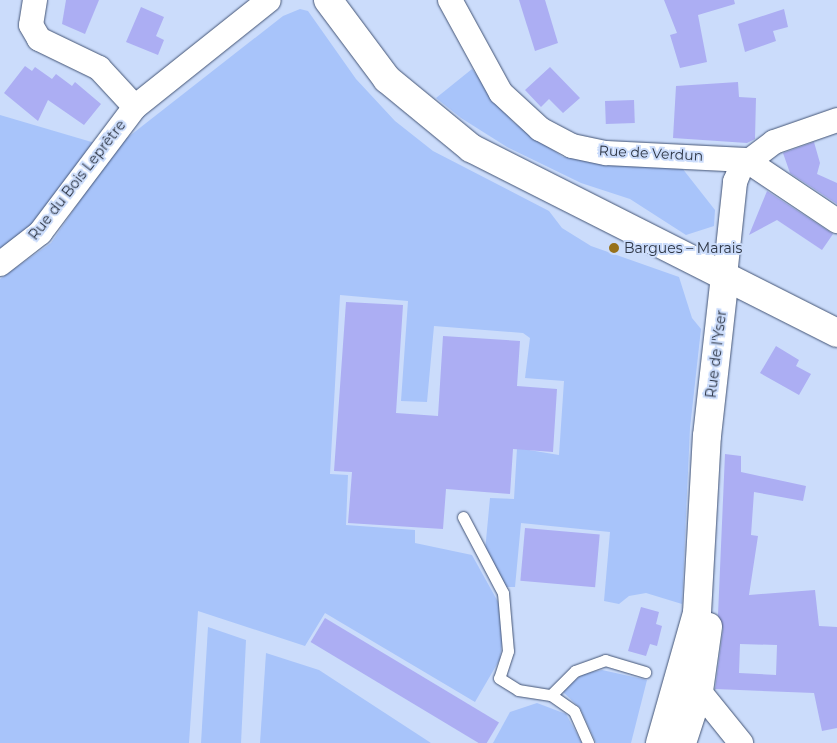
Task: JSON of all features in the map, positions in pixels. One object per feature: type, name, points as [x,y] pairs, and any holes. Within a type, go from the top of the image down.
[{"type":"main road","points":[[328,0],[387,79],[458,139],[837,333]]},
{"type":"main road","name":"Rue de l'Yser","points":[[682,743],[694,631],[707,436],[725,276]]},
{"type":"main road","name":"Rue de l'Yser","points":[[660,743],[688,685]]},
{"type":"street","points":[[35,0],[31,25],[39,39],[99,68],[136,107]]},
{"type":"street","name":"Rue du Bois Leprêtre","points":[[0,264],[43,228],[104,143],[136,107],[269,0]]},
{"type":"street","name":"Rue de Verdun","points":[[450,0],[501,93],[526,118],[556,138],[606,153],[746,160]]},
{"type":"street","points":[[837,120],[774,142],[746,160],[837,222]]},
{"type":"street","name":"Rue de l'Yser","points":[[725,276],[736,182],[746,160]]},
{"type":"street","points":[[688,685],[741,743]]},
{"type":"lane","points":[[462,517],[503,592],[508,651],[498,678],[518,690],[551,695],[574,711],[588,743]]},
{"type":"lane","points":[[551,695],[575,671],[605,660],[645,672]]},
{"type":"shaded area","points":[[300,9],[308,11],[356,79],[395,121],[433,151],[549,211],[562,228],[591,246],[679,277],[692,318],[701,329],[690,428],[682,604],[646,593],[629,596],[619,604],[604,601],[610,532],[521,523],[515,587],[506,587],[485,551],[490,498],[514,499],[517,448],[559,455],[564,381],[525,378],[530,338],[523,333],[434,326],[427,402],[401,401],[408,301],[340,295],[330,474],[348,475],[346,525],[415,530],[415,543],[472,555],[502,609],[503,633],[500,659],[475,702],[325,613],[305,646],[198,611],[189,743],[0,743],[0,279],[51,243],[118,145],[283,16]]},
{"type":"shaded area","points":[[472,69],[513,122],[563,157],[682,168],[715,210],[714,226],[686,235],[630,199],[581,183],[507,147],[461,118],[436,98]]},
{"type":"shaded area","points":[[0,115],[95,143],[47,217],[0,258]]},
{"type":"shaded area","points":[[208,627],[246,640],[241,743],[201,743]]},
{"type":"shaded area","points":[[266,653],[319,670],[431,743],[260,743]]},
{"type":"shaded area","points":[[602,670],[647,680],[631,743],[596,743],[580,708],[562,691],[583,674]]},
{"type":"shaded area","points":[[537,703],[566,714],[582,743],[493,743],[510,712]]},
{"type":"building","points":[[66,0],[99,0],[85,34],[62,24]]},
{"type":"building","points":[[519,0],[545,0],[558,43],[535,51]]},
{"type":"building","points":[[664,0],[734,0],[735,4],[698,15],[707,62],[680,68],[670,35],[677,33]]},
{"type":"building","points":[[141,7],[164,17],[156,36],[164,40],[158,55],[126,42]]},
{"type":"building","points":[[784,9],[788,27],[773,31],[776,41],[745,52],[738,24]]},
{"type":"building","points":[[25,66],[32,71],[35,67],[52,79],[56,74],[72,86],[75,82],[101,104],[84,125],[48,100],[38,121],[4,93]]},
{"type":"building","points":[[550,67],[580,98],[563,113],[549,99],[541,107],[525,90]]},
{"type":"building","points":[[738,82],[739,97],[756,98],[755,139],[747,143],[673,138],[676,86]]},
{"type":"building","points":[[634,100],[635,123],[606,124],[605,101]]},
{"type":"building","points":[[814,142],[820,163],[817,174],[837,183],[837,204],[790,173],[783,153]]},
{"type":"building","points":[[767,191],[833,234],[822,250],[777,220],[749,235]]},
{"type":"building","points":[[346,302],[403,305],[396,413],[438,416],[443,336],[520,341],[517,386],[557,389],[553,452],[513,449],[510,494],[446,489],[443,529],[348,523],[352,472],[334,471]]},
{"type":"building","points":[[776,346],[799,360],[796,366],[811,374],[799,395],[760,373]]},
{"type":"building","points":[[725,454],[741,456],[741,472],[806,486],[803,501],[754,492],[751,535],[758,536],[749,595],[815,590],[819,626],[837,627],[837,728],[822,731],[814,693],[715,689],[723,629],[718,615]],"holes":[[[740,644],[777,645],[776,675],[739,673]]]},
{"type":"building","points":[[525,528],[600,535],[595,587],[520,581]]},
{"type":"building","points":[[641,607],[659,612],[656,624],[662,626],[657,646],[650,644],[646,656],[628,651]]},
{"type":"building","points":[[325,618],[499,723],[487,743],[479,743],[311,642]]},
{"type":"place","name":"Bargues – Marais","points":[[614,248]]}]
